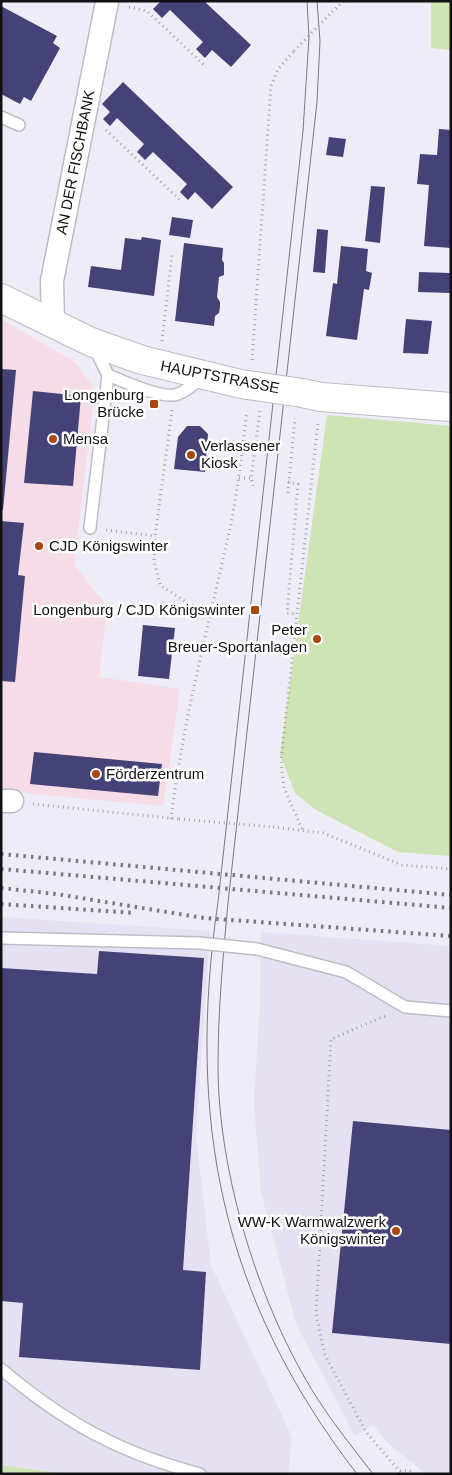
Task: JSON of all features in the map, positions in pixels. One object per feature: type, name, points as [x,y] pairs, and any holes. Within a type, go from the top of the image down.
[{"type":"main road","name":"HAUPTSTRASSE","points":[[1,298],[92,342],[159,366],[203,377],[312,395],[451,407]]},
{"type":"street","name":"AN DER FISCHBANK","points":[[53,324],[52,281],[107,2]]},
{"type":"lane","points":[[1,117],[19,125]]},
{"type":"lane","points":[[90,528],[108,375],[92,342]]},
{"type":"lane","points":[[108,375],[139,389],[176,395],[191,387],[203,377]]},
{"type":"lane","points":[[1,938],[199,943],[257,948],[346,972],[405,1007],[451,1011]]},
{"type":"lane","points":[[1,1369],[58,1413],[94,1434],[139,1455],[200,1474]]},
{"type":"path","points":[[171,819],[190,707],[209,612],[230,528],[239,478],[272,86],[278,69],[344,1]]},
{"type":"path","points":[[107,2],[147,11],[206,67]]},
{"type":"path","points":[[84,123],[104,129],[182,202]]},
{"type":"path","points":[[159,366],[172,255]]},
{"type":"path","points":[[176,395],[170,418],[155,536],[154,561],[160,585],[189,604],[209,612]]},
{"type":"path","points":[[302,829],[284,788],[281,761],[297,614],[312,395]]},
{"type":"path","points":[[253,486],[251,478],[258,421]]},
{"type":"path","points":[[288,493],[294,426]]},
{"type":"path","points":[[239,478],[251,478]]},
{"type":"path","points":[[288,482],[298,484],[287,613],[297,614]]},
{"type":"path","points":[[90,528],[155,536]]},
{"type":"path","points":[[7,801],[171,819],[302,829],[323,833],[402,865],[451,869]]},
{"type":"path","points":[[405,1007],[331,1039],[316,1314],[325,1356],[366,1432],[401,1473],[409,1470],[414,1474]]},
{"type":"shaded area","name":"CJD Königswinter","points":[[1,319],[75,362],[95,389],[74,565],[107,606],[99,677],[180,689],[163,806],[1,791]]},
{"type":"shaded area","points":[[1,917],[210,931],[196,1136],[211,1265],[292,1437],[288,1474],[66,1474],[1,1465]]},
{"type":"shaded area","points":[[261,932],[451,946],[451,1474],[426,1474],[388,1443],[373,1425],[355,1436],[296,1324],[261,1192],[254,1104],[260,1003]]},
{"type":"green space","points":[[431,1],[451,1],[451,50],[431,48]]},
{"type":"green space","points":[[327,415],[451,426],[451,856],[398,852],[316,810],[295,793],[280,755]]},
{"type":"green space","points":[[1,1465],[66,1474],[1,1474]]},
{"type":"building","points":[[161,1],[204,1],[251,45],[231,67],[212,50],[205,58],[196,49],[203,42],[170,10],[162,18],[153,9]]},
{"type":"building","points":[[1,6],[57,36],[53,43],[60,48],[31,101],[24,97],[20,104],[1,94]]},
{"type":"building","points":[[123,82],[233,187],[212,209],[195,192],[188,200],[180,192],[187,184],[153,152],[145,160],[137,152],[144,144],[117,118],[110,126],[103,119],[110,112],[102,104]]},
{"type":"building","points":[[439,129],[451,130],[451,248],[424,246],[429,185],[417,184],[420,154],[437,155]]},
{"type":"building","points":[[329,137],[346,139],[343,157],[326,155]]},
{"type":"building","points":[[371,186],[385,187],[380,243],[365,241]]},
{"type":"building","points":[[172,217],[193,220],[190,238],[169,235]]},
{"type":"building","points":[[317,229],[328,230],[325,273],[313,272]]},
{"type":"building","points":[[142,237],[161,240],[154,296],[88,287],[91,266],[121,270],[125,238],[141,240]]},
{"type":"building","points":[[184,243],[223,248],[224,275],[219,277],[217,297],[220,307],[219,313],[215,316],[214,326],[175,321]]},
{"type":"building","points":[[341,246],[368,249],[366,271],[372,273],[369,290],[364,289],[357,340],[326,336],[333,283],[337,284]]},
{"type":"building","points":[[419,272],[451,273],[451,293],[418,292]]},
{"type":"building","points":[[406,319],[432,321],[428,354],[403,353]]},
{"type":"building","points":[[1,369],[16,370],[3,510],[1,510]]},
{"type":"building","name":"Mensa","points":[[33,391],[81,396],[73,486],[24,483]]},
{"type":"building","name":"Verlassener Kiosk","points":[[187,426],[200,426],[208,434],[205,472],[174,469],[178,437]]},
{"type":"building","points":[[1,521],[24,523],[18,575],[25,576],[15,682],[1,681]]},
{"type":"building","points":[[143,625],[175,628],[169,679],[138,676]]},
{"type":"building","name":"Förderzentrum","points":[[34,752],[162,764],[158,796],[30,784]]},
{"type":"building","points":[[99,951],[204,958],[183,1270],[206,1272],[200,1370],[19,1357],[23,1303],[1,1301],[1,968],[97,974]]},
{"type":"building","name":"WW-K Warmwalzwerk Königswinter","points":[[353,1121],[451,1130],[451,1344],[332,1333]]},
{"type":"tram line","points":[[307,1],[309,37],[303,131],[209,982],[207,1059],[212,1132],[225,1204],[245,1273],[273,1341],[311,1408],[357,1474]]},
{"type":"tram line","points":[[317,1],[320,41],[317,102],[228,903],[220,1004],[218,1065],[225,1150],[234,1194],[260,1281],[277,1323],[296,1362],[317,1398],[373,1474]]},
{"type":"railway","points":[[1,854],[451,895]]},
{"type":"railway","points":[[1,869],[451,908]]},
{"type":"railway","points":[[1,888],[56,894],[204,918],[451,936]]},
{"type":"railway","points":[[1,904],[135,913]]},
{"type":"place","name":"Longenburg Brücke","points":[[154,404]]},
{"type":"place","name":"Mensa","points":[[53,439]]},
{"type":"place","name":"Verlassener Kiosk","points":[[191,455]]},
{"type":"place","name":"CJD Königswinter","points":[[39,546]]},
{"type":"place","name":"Longenburg / CJD Königswinter","points":[[255,610]]},
{"type":"place","name":"Peter Breuer-Sportanlagen","points":[[317,639]]},
{"type":"place","name":"Förderzentrum","points":[[96,774]]},
{"type":"place","name":"WW-K Warmwalzwerk Königswinter","points":[[396,1231]]}]
